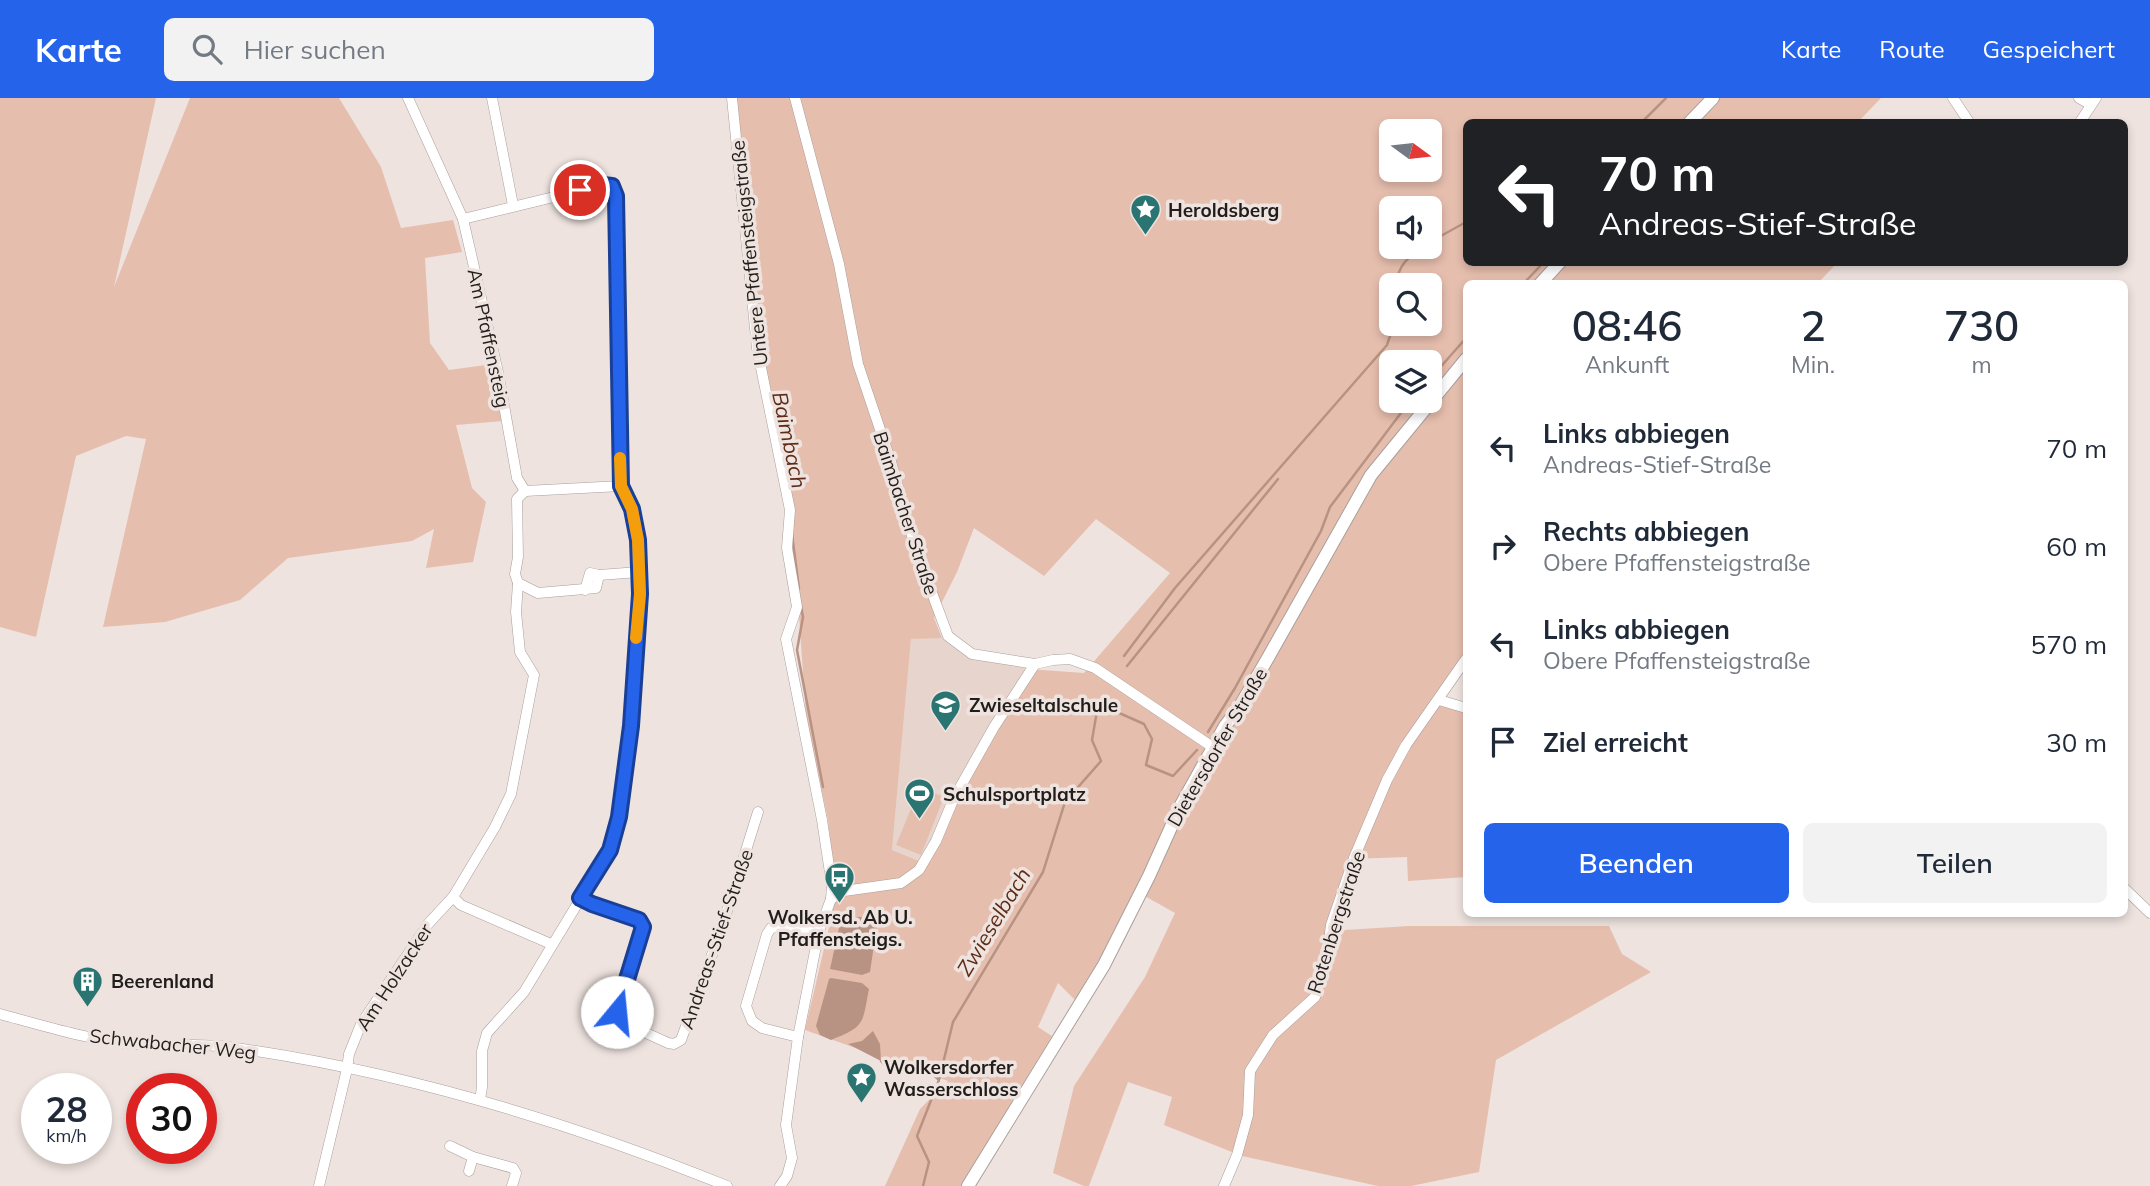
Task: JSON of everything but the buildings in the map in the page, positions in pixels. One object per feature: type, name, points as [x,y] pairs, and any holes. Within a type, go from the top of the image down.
[{"type":"street","name":"Am Pfaffensteig","points":[[408,98],[463,219],[498,372],[517,478],[525,491]]},
{"type":"street","points":[[492,98],[513,205]]},
{"type":"street","name":"Untere Pfaffensteigstraße","points":[[732,98],[757,348],[790,510],[787,548],[797,607],[786,639],[822,820],[832,886],[831,899]]},
{"type":"street","name":"Baimbacher Straße","points":[[795,98],[839,264],[858,364],[891,462],[916,550],[948,636],[972,654],[1035,664],[1070,659],[1095,668],[1214,748]]},
{"type":"street","points":[[1693,119],[1713,98]]},
{"type":"street","points":[[1953,98],[1967,119]]},
{"type":"street","points":[[2079,98],[2093,101],[2082,119]]},
{"type":"street","points":[[463,219],[603,185],[612,186],[616,196],[621,486],[632,509],[638,540],[640,594],[631,726],[619,817],[610,850],[524,992],[488,1033],[482,1051],[480,1100]]},
{"type":"street","points":[[1544,280],[1556,266]]},
{"type":"street","name":"Dietersdorfer Straße","points":[[968,1186],[1104,965],[1181,805],[1371,475],[1463,363]]},
{"type":"street","points":[[525,491],[621,486]]},
{"type":"street","name":"Am Holzacker","points":[[319,1186],[349,1054],[361,1024],[428,924],[453,897],[495,827],[511,794],[534,676],[520,652],[516,612],[517,499],[525,491]]},
{"type":"street","points":[[518,583],[538,593],[585,590],[596,588],[599,575],[639,572]]},
{"type":"street","points":[[780,1186],[787,1176],[792,1158],[786,1125],[798,1037],[819,931],[831,899],[844,891],[901,883],[919,870],[936,841],[954,798],[994,727],[1035,664]]},
{"type":"street","name":"Rotenbergstraße","points":[[1224,1186],[1237,1155],[1248,1115],[1251,1071],[1273,1035],[1315,996],[1327,957],[1331,925],[1354,858],[1387,780],[1406,746],[1463,664]]},
{"type":"street","points":[[1439,700],[1463,707]]},
{"type":"street","name":"Andreas-Stief-Straße","points":[[580,898],[639,920],[643,927],[617,1012],[620,1021],[674,1044],[681,1040],[721,930],[758,813]]},
{"type":"street","points":[[2128,892],[2150,913]]},
{"type":"street","points":[[453,897],[461,905],[551,944]]},
{"type":"street","points":[[798,1037],[762,1028],[752,1021],[747,1006],[771,928],[784,926],[819,931]]},
{"type":"street","name":"Schwabacher Weg","points":[[0,1014],[58,1030],[135,1044],[234,1048],[347,1069],[480,1100],[625,1147],[727,1186]]},
{"type":"street","points":[[450,1146],[473,1157],[513,1168],[516,1172],[512,1186]]},
{"type":"street","points":[[469,1171],[473,1157]]},
{"type":"shaded area","points":[[0,98],[156,98],[114,287],[190,98],[339,98],[381,167],[401,228],[453,220],[462,252],[425,258],[430,343],[449,370],[493,364],[503,421],[456,425],[472,488],[486,502],[473,562],[426,568],[434,529],[412,541],[288,558],[240,600],[165,622],[103,627],[146,439],[126,436],[76,456],[36,637],[0,627]]},
{"type":"shaded area","points":[[732,98],[1881,98],[1861,119],[1463,119],[1463,266],[1834,266],[1821,280],[1463,280],[1463,673],[1442,698],[1463,705],[1463,877],[1408,881],[1407,857],[1351,859],[1329,931],[1409,926],[1609,926],[1622,954],[1651,972],[1496,1060],[1479,1172],[1411,1186],[1378,1186],[1242,1156],[1164,1125],[1172,1097],[1128,1082],[1089,1186],[1053,1173],[1074,1086],[1145,977],[1175,913],[1143,895],[1081,1006],[1058,983],[1038,1027],[1052,1036],[961,1186],[885,1186],[920,1109],[948,1081],[805,1030],[836,897],[828,820],[806,716],[785,469],[756,351]],"holes":[[[1096,519],[1170,573],[1084,673],[1028,669],[922,862],[892,850],[911,639],[942,638],[934,618],[957,572],[974,528],[1044,576]]]},
{"type":"shaded area","name":"Zwieseltalschule","points":[[911,638],[942,638],[969,655],[1028,669],[923,862],[892,850]]},
{"type":"shaded area","name":"Schulsportplatz","points":[[920,787],[944,797],[921,855],[896,845]]},
{"type":"shaded area","points":[[858,917],[878,918],[870,972],[862,975],[830,969],[839,928]]},
{"type":"shaded area","points":[[831,978],[862,983],[869,989],[863,1017],[857,1027],[831,1040],[820,1035],[816,1026]]},
{"type":"shaded area","points":[[873,1031],[880,1044],[881,1061],[848,1044],[862,1041]]},
{"type":"waterway","name":"Zwieselbach","points":[[1645,119],[1666,98]]},
{"type":"waterway","points":[[1442,235],[1463,224]]},
{"type":"waterway","points":[[1399,273],[1408,259]]},
{"type":"waterway","name":"Zwieselbach","points":[[1527,280],[1540,266]]},
{"type":"waterway","points":[[1124,656],[1175,588],[1387,345],[1390,336]]},
{"type":"waterway","name":"Zwieselbach","points":[[1442,365],[1463,341]]},
{"type":"waterway","name":"Zwieselbach","points":[[1208,732],[1321,531],[1330,507],[1401,413]]},
{"type":"waterway","points":[[1127,666],[1278,479]]},
{"type":"waterway","name":"Baimbach","points":[[792,534],[799,589]]},
{"type":"waterway","name":"Baimbach","points":[[801,606],[803,617],[797,650],[823,787]]},
{"type":"waterway","name":"Zwieselbach","points":[[923,1186],[929,1162],[917,1136],[939,1080],[953,1022],[1043,872],[1065,802],[1101,761],[1092,740],[1097,711],[1108,708],[1144,724],[1152,739],[1146,765],[1173,776],[1197,750]]},
{"type":"waterway","name":"Baimbach","points":[[881,1061],[897,1071],[931,1073],[938,1079]]},
{"type":"slow traffic","points":[[620,458],[621,486],[632,509],[638,540],[640,594],[636,638]]},
{"type":"place","name":"Heroldsberg","points":[[1145,237]]},
{"type":"place","name":"Zwieseltalschule","points":[[946,732]]},
{"type":"place","name":"Schulsportplatz","points":[[920,821]]},
{"type":"place","name":"Wolkersd. Ab U. Pfaffensteigs.","points":[[840,905]]},
{"type":"place","name":"Beerenland","points":[[88,1008]]},
{"type":"place","name":"Wolkersdorfer Wasserschloss","points":[[861,1105]]},
{"type":"route","points":[[580,190],[603,185],[612,186],[616,196],[621,486],[632,509],[638,540],[640,594],[631,726],[619,817],[610,850],[580,898],[639,920],[643,927],[617,1012]]}]
